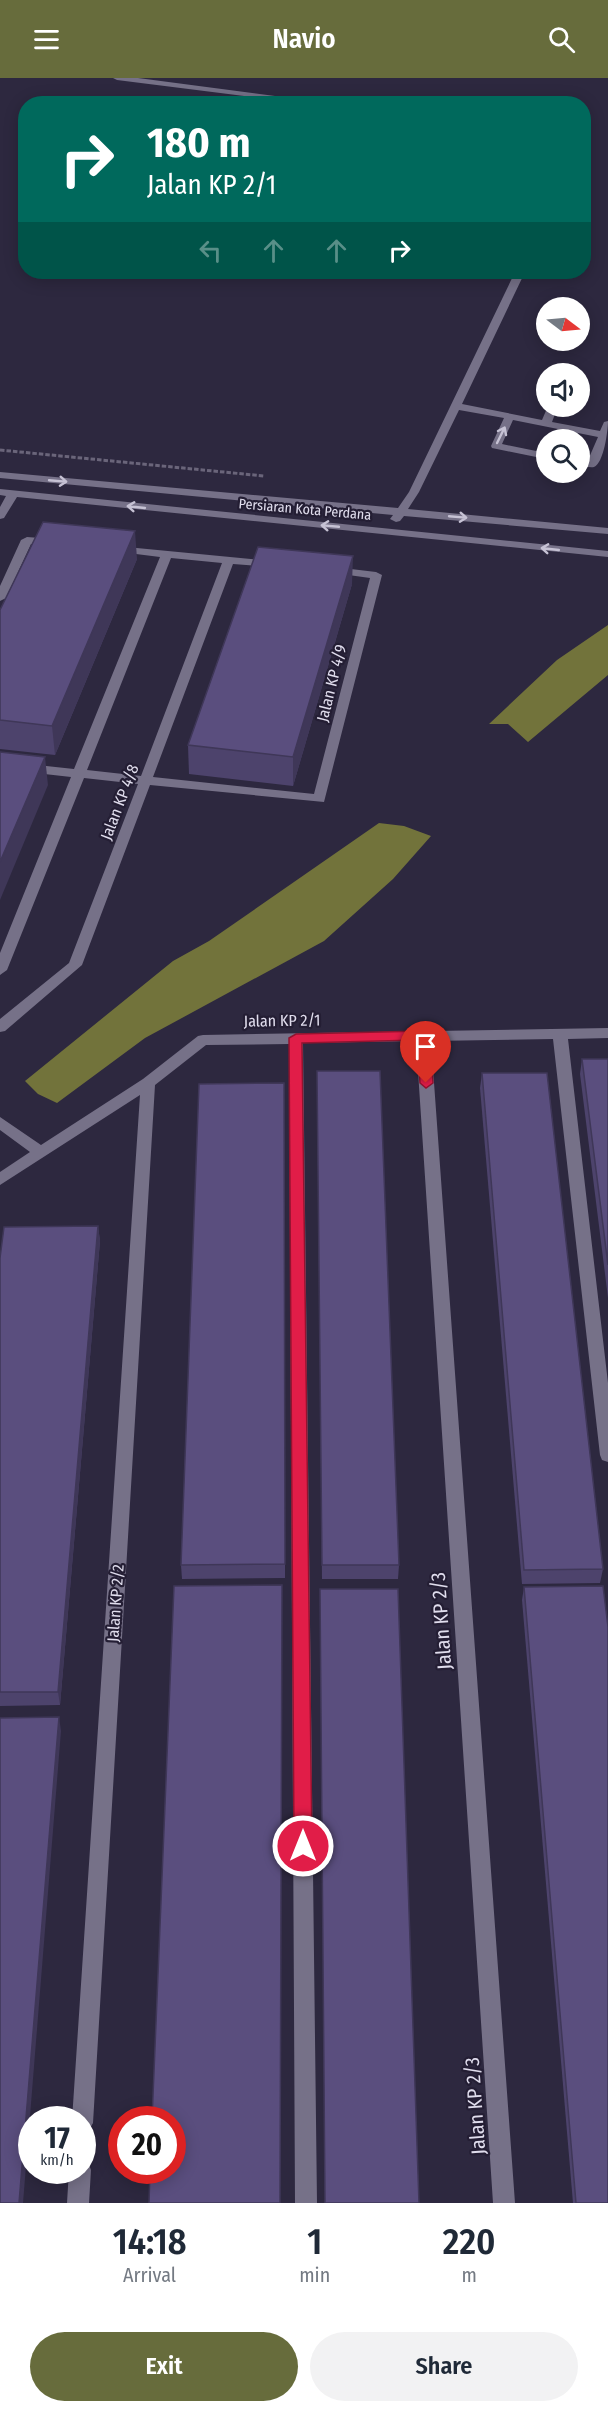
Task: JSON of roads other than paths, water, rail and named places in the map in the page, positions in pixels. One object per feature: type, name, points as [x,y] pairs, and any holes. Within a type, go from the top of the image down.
[{"type":"street","points":[[117,78],[266,96]]},
{"type":"street","points":[[388,532],[414,492],[516,279]]},
{"type":"street","points":[[456,406],[546,424],[606,430],[592,464],[590,464]]},
{"type":"street","points":[[510,417],[496,446],[536,454]]},
{"type":"street","points":[[546,424],[549,417]]},
{"type":"street","name":"Persiaran Kota Perdana","points":[[0,475],[608,531]]},
{"type":"street","name":"Persiaran Kota Perdana","points":[[0,492],[608,555]]},
{"type":"street","points":[[0,516],[13,494]]},
{"type":"street","points":[[0,598],[27,540],[62,543]]},
{"type":"street","points":[[109,548],[286,565]]},
{"type":"street","points":[[0,970],[167,554]]},
{"type":"street","name":"Jalan KP 4/8","points":[[0,1027],[75,965],[229,560]]},
{"type":"street","name":"Jalan KP 4/9","points":[[145,780],[318,799],[376,574],[320,569]]},
{"type":"street","points":[[0,765],[145,780]]},
{"type":"street","name":"Jalan KP 2/1","points":[[0,1179],[148,1083],[203,1040],[608,1033]]},
{"type":"street","points":[[560,1034],[608,1455]]},
{"type":"street","name":"Jalan KP 2/3","points":[[423,1035],[504,2203]]},
{"type":"street","points":[[296,1038],[306,2203]]},
{"type":"street","name":"Jalan KP 2/2","points":[[83,2106],[148,1083]]},
{"type":"street","points":[[0,1122],[40,1152]]},
{"type":"street","points":[[78,2203],[79,2184]]}]
